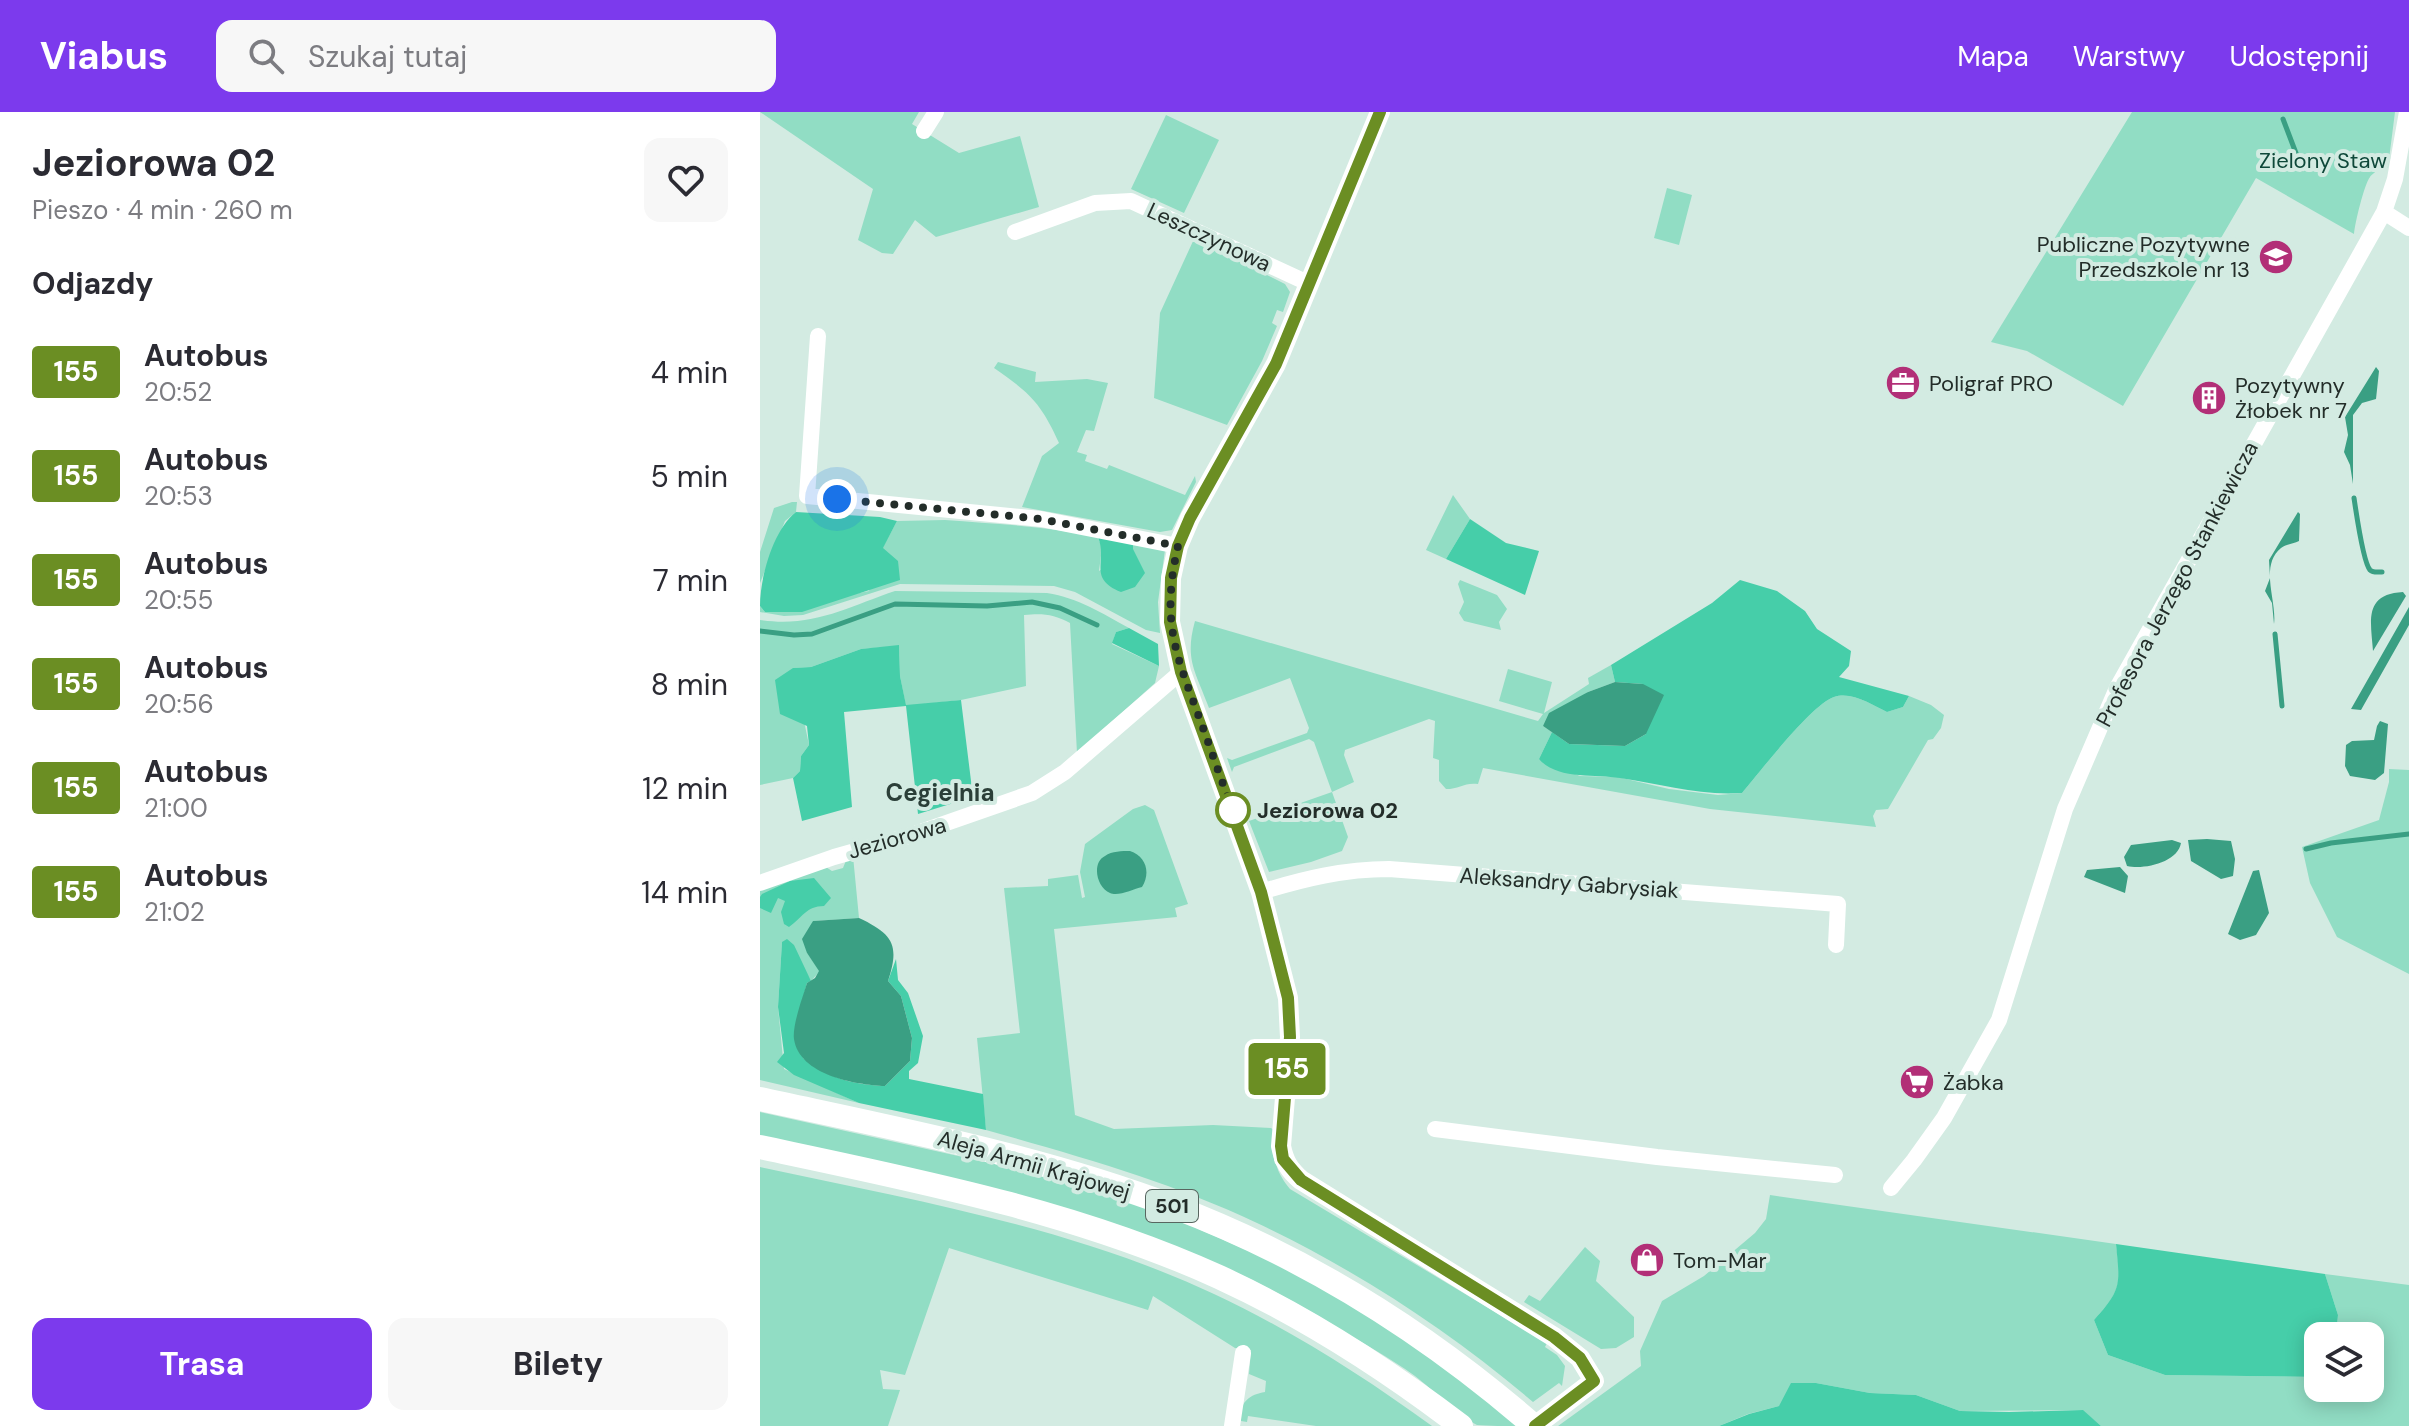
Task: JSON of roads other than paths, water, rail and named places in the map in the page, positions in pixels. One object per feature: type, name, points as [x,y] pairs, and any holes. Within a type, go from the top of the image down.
[{"type":"main road","name":"Aleja Armii Krajowej","points":[[760,1099],[1033,1162],[1099,1180],[1186,1212],[1253,1241],[1362,1300],[1420,1337],[1534,1426]]},
{"type":"main road","name":"Aleja Armii Krajowej","points":[[760,1147],[999,1201],[1119,1237],[1188,1264],[1264,1299],[1342,1342],[1461,1426]]},
{"type":"street","points":[[924,131],[936,112]]},
{"type":"street","points":[[1380,112],[1276,364],[1190,518],[1178,546],[1171,578],[1170,622],[1181,672],[1261,892],[1288,998],[1290,1037],[1281,1146],[1283,1159],[1301,1180],[1554,1337],[1580,1358],[1594,1381],[1534,1426]]},
{"type":"street","name":"Profesora Jerzego Stankiewicza","points":[[1891,1188],[1944,1118],[1999,1020],[2065,809],[2117,688],[2402,181],[2407,112]]},
{"type":"street","name":"Leszczynowa","points":[[1015,232],[1095,203],[1131,201],[1310,284]]},
{"type":"street","points":[[2384,212],[2409,228]]},
{"type":"street","points":[[818,336],[807,496],[1041,519],[1178,546]]},
{"type":"street","name":"Jeziorowa","points":[[760,883],[1032,793],[1065,772],[1181,672]]},
{"type":"street","name":"Aleksandry Gabrysiak","points":[[1261,892],[1307,878],[1356,869],[1389,869],[1838,904],[1836,945]]},
{"type":"street","points":[[1435,1129],[1835,1175]]},
{"type":"street","points":[[1232,1426],[1243,1353]]},
{"type":"waterway","points":[[2283,119],[2302,169]]},
{"type":"waterway","points":[[2354,498],[2367,565],[2371,571],[2382,572]]},
{"type":"waterway","points":[[760,631],[812,634],[895,604],[987,606],[1032,602],[1060,608],[1097,625]]},
{"type":"waterway","points":[[2275,634],[2282,706]]},
{"type":"waterway","points":[[2306,849],[2409,834]]},
{"type":"place","name":"Publiczne Pozytywne Przedszkole nr 13","points":[[2276,257]]},
{"type":"place","name":"Poligraf PRO","points":[[1903,383]]},
{"type":"place","name":"Pozytywny Żłobek nr 7","points":[[2209,398]]},
{"type":"place","name":"Jeziorowa 02","points":[[1233,810]]},
{"type":"place","name":"Żabka","points":[[1917,1082]]},
{"type":"place","name":"Tom-Mar","points":[[1647,1260]]},
{"type":"district","name":"Cegielnia","points":[[940,792]]},
{"type":"park label","name":"Zielony Staw","points":[[2323,160]]}]
